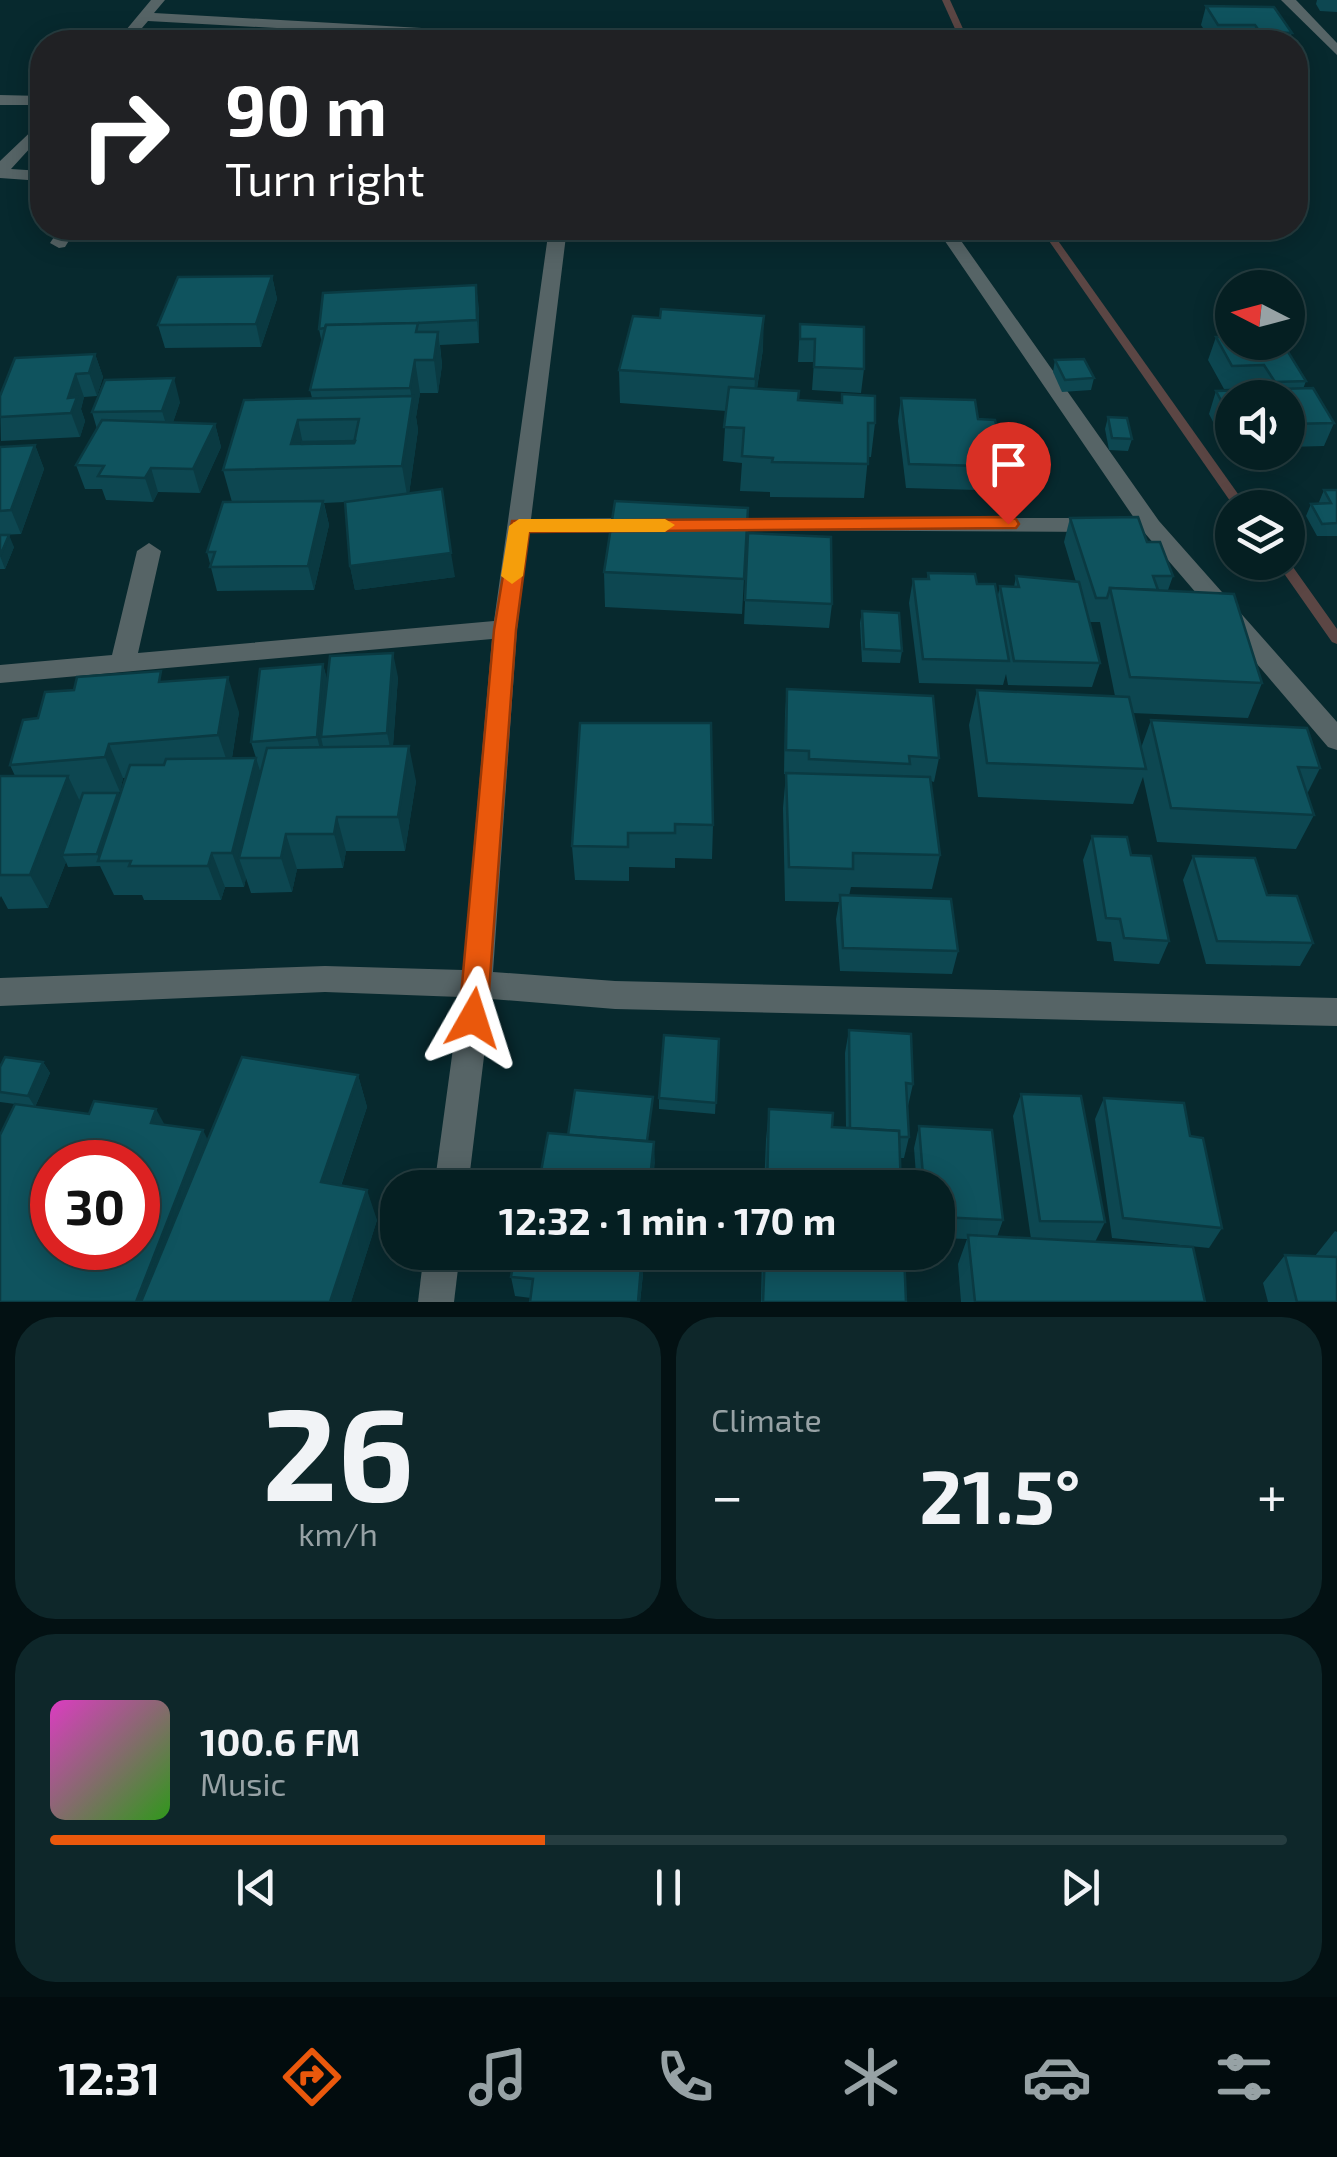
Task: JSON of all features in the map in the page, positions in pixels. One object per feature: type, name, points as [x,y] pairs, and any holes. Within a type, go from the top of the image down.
[{"type":"street","points":[[135,30],[158,0]]},
{"type":"street","points":[[1288,0],[1337,51]]},
{"type":"street","points":[[147,17],[373,30]]},
{"type":"street","points":[[0,100],[30,101]]},
{"type":"street","points":[[0,172],[30,139]]},
{"type":"street","points":[[0,172],[30,175]]},
{"type":"street","points":[[453,1170],[477,984],[505,630],[556,240]]},
{"type":"street","points":[[952,240],[1151,526],[1337,740]]},
{"type":"street","points":[[519,526],[1151,526]]},
{"type":"street","points":[[123,664],[149,551]]},
{"type":"street","points":[[0,674],[505,630]]},
{"type":"street","points":[[0,992],[326,978],[477,984],[615,996],[1337,1012]]},
{"type":"street","points":[[436,1302],[440,1270]]},
{"type":"building","points":[[1206,6],[1274,7],[1290,30],[1259,30],[1255,25],[1218,25]]},
{"type":"building","points":[[272,276],[256,324],[158,325],[178,277]]},
{"type":"building","points":[[476,285],[477,320],[326,325],[319,329],[323,293]]},
{"type":"building","points":[[661,309],[764,316],[755,379],[619,370],[633,316],[660,318]]},
{"type":"building","points":[[418,323],[416,332],[438,332],[434,360],[415,360],[410,388],[310,390],[326,325]]},
{"type":"building","points":[[800,324],[864,327],[864,369],[814,367],[815,339],[800,339]]},
{"type":"building","points":[[95,354],[89,373],[76,374],[68,398],[77,397],[71,413],[0,417],[0,396],[15,358]]},
{"type":"building","points":[[1084,359],[1094,378],[1065,380],[1055,360]]},
{"type":"building","points":[[1229,360],[1293,360],[1306,381],[1274,380],[1264,365],[1232,366]]},
{"type":"building","points":[[174,378],[162,411],[92,412],[105,380]]},
{"type":"building","points":[[729,387],[799,391],[798,400],[842,403],[842,394],[875,396],[875,423],[868,423],[868,464],[772,462],[773,458],[742,456],[744,428],[724,427]]},
{"type":"building","points":[[1305,388],[1313,388],[1334,423],[1305,424]]},
{"type":"building","points":[[413,396],[402,466],[223,470],[244,400]],"holes":[[[359,419],[354,443],[291,444],[298,420]]]},
{"type":"building","points":[[901,398],[975,400],[978,419],[995,420],[997,428],[1011,429],[1018,467],[909,464]]},
{"type":"building","points":[[1108,417],[1127,418],[1132,439],[1112,438]]},
{"type":"building","points":[[102,420],[215,424],[193,469],[151,468],[145,478],[98,476],[104,466],[76,465]]},
{"type":"building","points":[[302,442],[354,443],[302,444]]},
{"type":"building","points":[[35,445],[11,510],[0,511],[0,447]]},
{"type":"building","points":[[442,489],[451,553],[350,566],[345,502]]},
{"type":"building","points":[[1324,490],[1337,490],[1337,523],[1322,524],[1311,504],[1331,503]]},
{"type":"building","points":[[323,501],[308,566],[210,567],[215,552],[207,552],[223,502]]},
{"type":"building","points":[[615,501],[748,508],[744,579],[604,572]]},
{"type":"building","points":[[1138,517],[1147,542],[1160,542],[1173,576],[1153,576],[1158,590],[1110,588],[1107,598],[1096,598],[1070,518]]},
{"type":"building","points":[[748,533],[831,537],[832,604],[745,600]]},
{"type":"building","points":[[0,535],[9,535],[0,556]]},
{"type":"building","points":[[928,573],[975,574],[977,584],[995,584],[1009,661],[923,659],[913,579],[929,579]]},
{"type":"building","points":[[1016,576],[1079,582],[1100,663],[1014,661],[1000,586],[1019,587]]},
{"type":"building","points":[[1110,588],[1234,594],[1262,683],[1130,677]]},
{"type":"building","points":[[862,611],[899,613],[902,651],[864,649]]},
{"type":"building","points":[[393,653],[387,733],[321,737],[330,656]]},
{"type":"building","points":[[323,664],[317,737],[251,742],[260,669]]},
{"type":"building","points":[[161,671],[159,682],[228,677],[218,735],[109,744],[105,757],[10,765],[23,720],[38,718],[45,692],[74,690],[77,677]]},
{"type":"building","points":[[787,689],[933,696],[939,758],[909,756],[910,764],[809,759],[809,751],[786,750]]},
{"type":"building","points":[[977,690],[1129,697],[1146,769],[987,763]]},
{"type":"building","points":[[1151,720],[1307,728],[1320,768],[1298,767],[1314,815],[1171,808]]},
{"type":"building","points":[[580,723],[711,723],[713,825],[675,824],[675,833],[628,833],[628,847],[572,846]]},
{"type":"building","points":[[409,746],[398,817],[337,817],[334,834],[286,834],[281,858],[239,858],[267,748]]},
{"type":"building","points":[[256,758],[232,853],[212,853],[208,866],[129,866],[131,861],[98,861],[130,765],[164,765],[166,759]]},
{"type":"building","points":[[786,773],[930,777],[940,855],[853,853],[853,869],[789,867]]},
{"type":"building","points":[[0,776],[68,776],[30,875],[0,875]]},
{"type":"building","points":[[83,793],[118,793],[97,854],[62,855]]},
{"type":"building","points":[[1092,836],[1127,837],[1131,855],[1151,856],[1169,941],[1124,938],[1120,919],[1106,918]]},
{"type":"building","points":[[1193,856],[1255,858],[1267,895],[1297,896],[1313,943],[1217,941]]},
{"type":"building","points":[[840,895],[951,899],[958,951],[843,948]]},
{"type":"building","points":[[849,1030],[911,1034],[913,1084],[906,1083],[909,1137],[899,1137],[899,1131],[850,1128]]},
{"type":"building","points":[[664,1035],[719,1039],[716,1103],[659,1098]]},
{"type":"building","points":[[5,1057],[43,1062],[28,1096],[0,1092],[0,1067]]},
{"type":"building","points":[[242,1057],[358,1075],[321,1182],[367,1190],[330,1302],[141,1302],[154,1270],[160,1270],[160,1256]]},
{"type":"building","points":[[575,1090],[653,1097],[647,1141],[568,1135]]},
{"type":"building","points":[[1021,1094],[1081,1096],[1105,1222],[1040,1221]]},
{"type":"building","points":[[1104,1098],[1184,1103],[1190,1136],[1203,1138],[1222,1228],[1123,1218]]},
{"type":"building","points":[[94,1101],[156,1109],[151,1123],[203,1130],[160,1240],[160,1140],[30,1140],[30,1270],[148,1270],[136,1302],[0,1302],[0,1135],[15,1104],[89,1114]]},
{"type":"building","points":[[769,1109],[833,1113],[832,1127],[899,1131],[900,1170],[767,1170]]},
{"type":"building","points":[[919,1126],[992,1130],[1003,1220],[955,1218],[955,1170],[923,1170]]},
{"type":"building","points":[[548,1133],[654,1142],[651,1170],[541,1170]]},
{"type":"building","points":[[968,1235],[1193,1247],[1205,1302],[975,1302]]},
{"type":"building","points":[[1285,1255],[1337,1257],[1337,1302],[1297,1302]]},
{"type":"building","points":[[512,1270],[641,1270],[638,1302],[530,1302],[533,1279],[511,1277]]},
{"type":"building","points":[[764,1270],[905,1270],[906,1302],[763,1302]]},
{"type":"waterway","points":[[946,0],[960,30]]},
{"type":"waterway","points":[[1052,240],[1229,490]]},
{"type":"waterway","points":[[1295,580],[1337,639]]},
{"type":"slow traffic","points":[[512,576],[519,526],[665,525]]},
{"type":"route","points":[[473,1018],[505,630],[519,526],[1008,524]]}]
